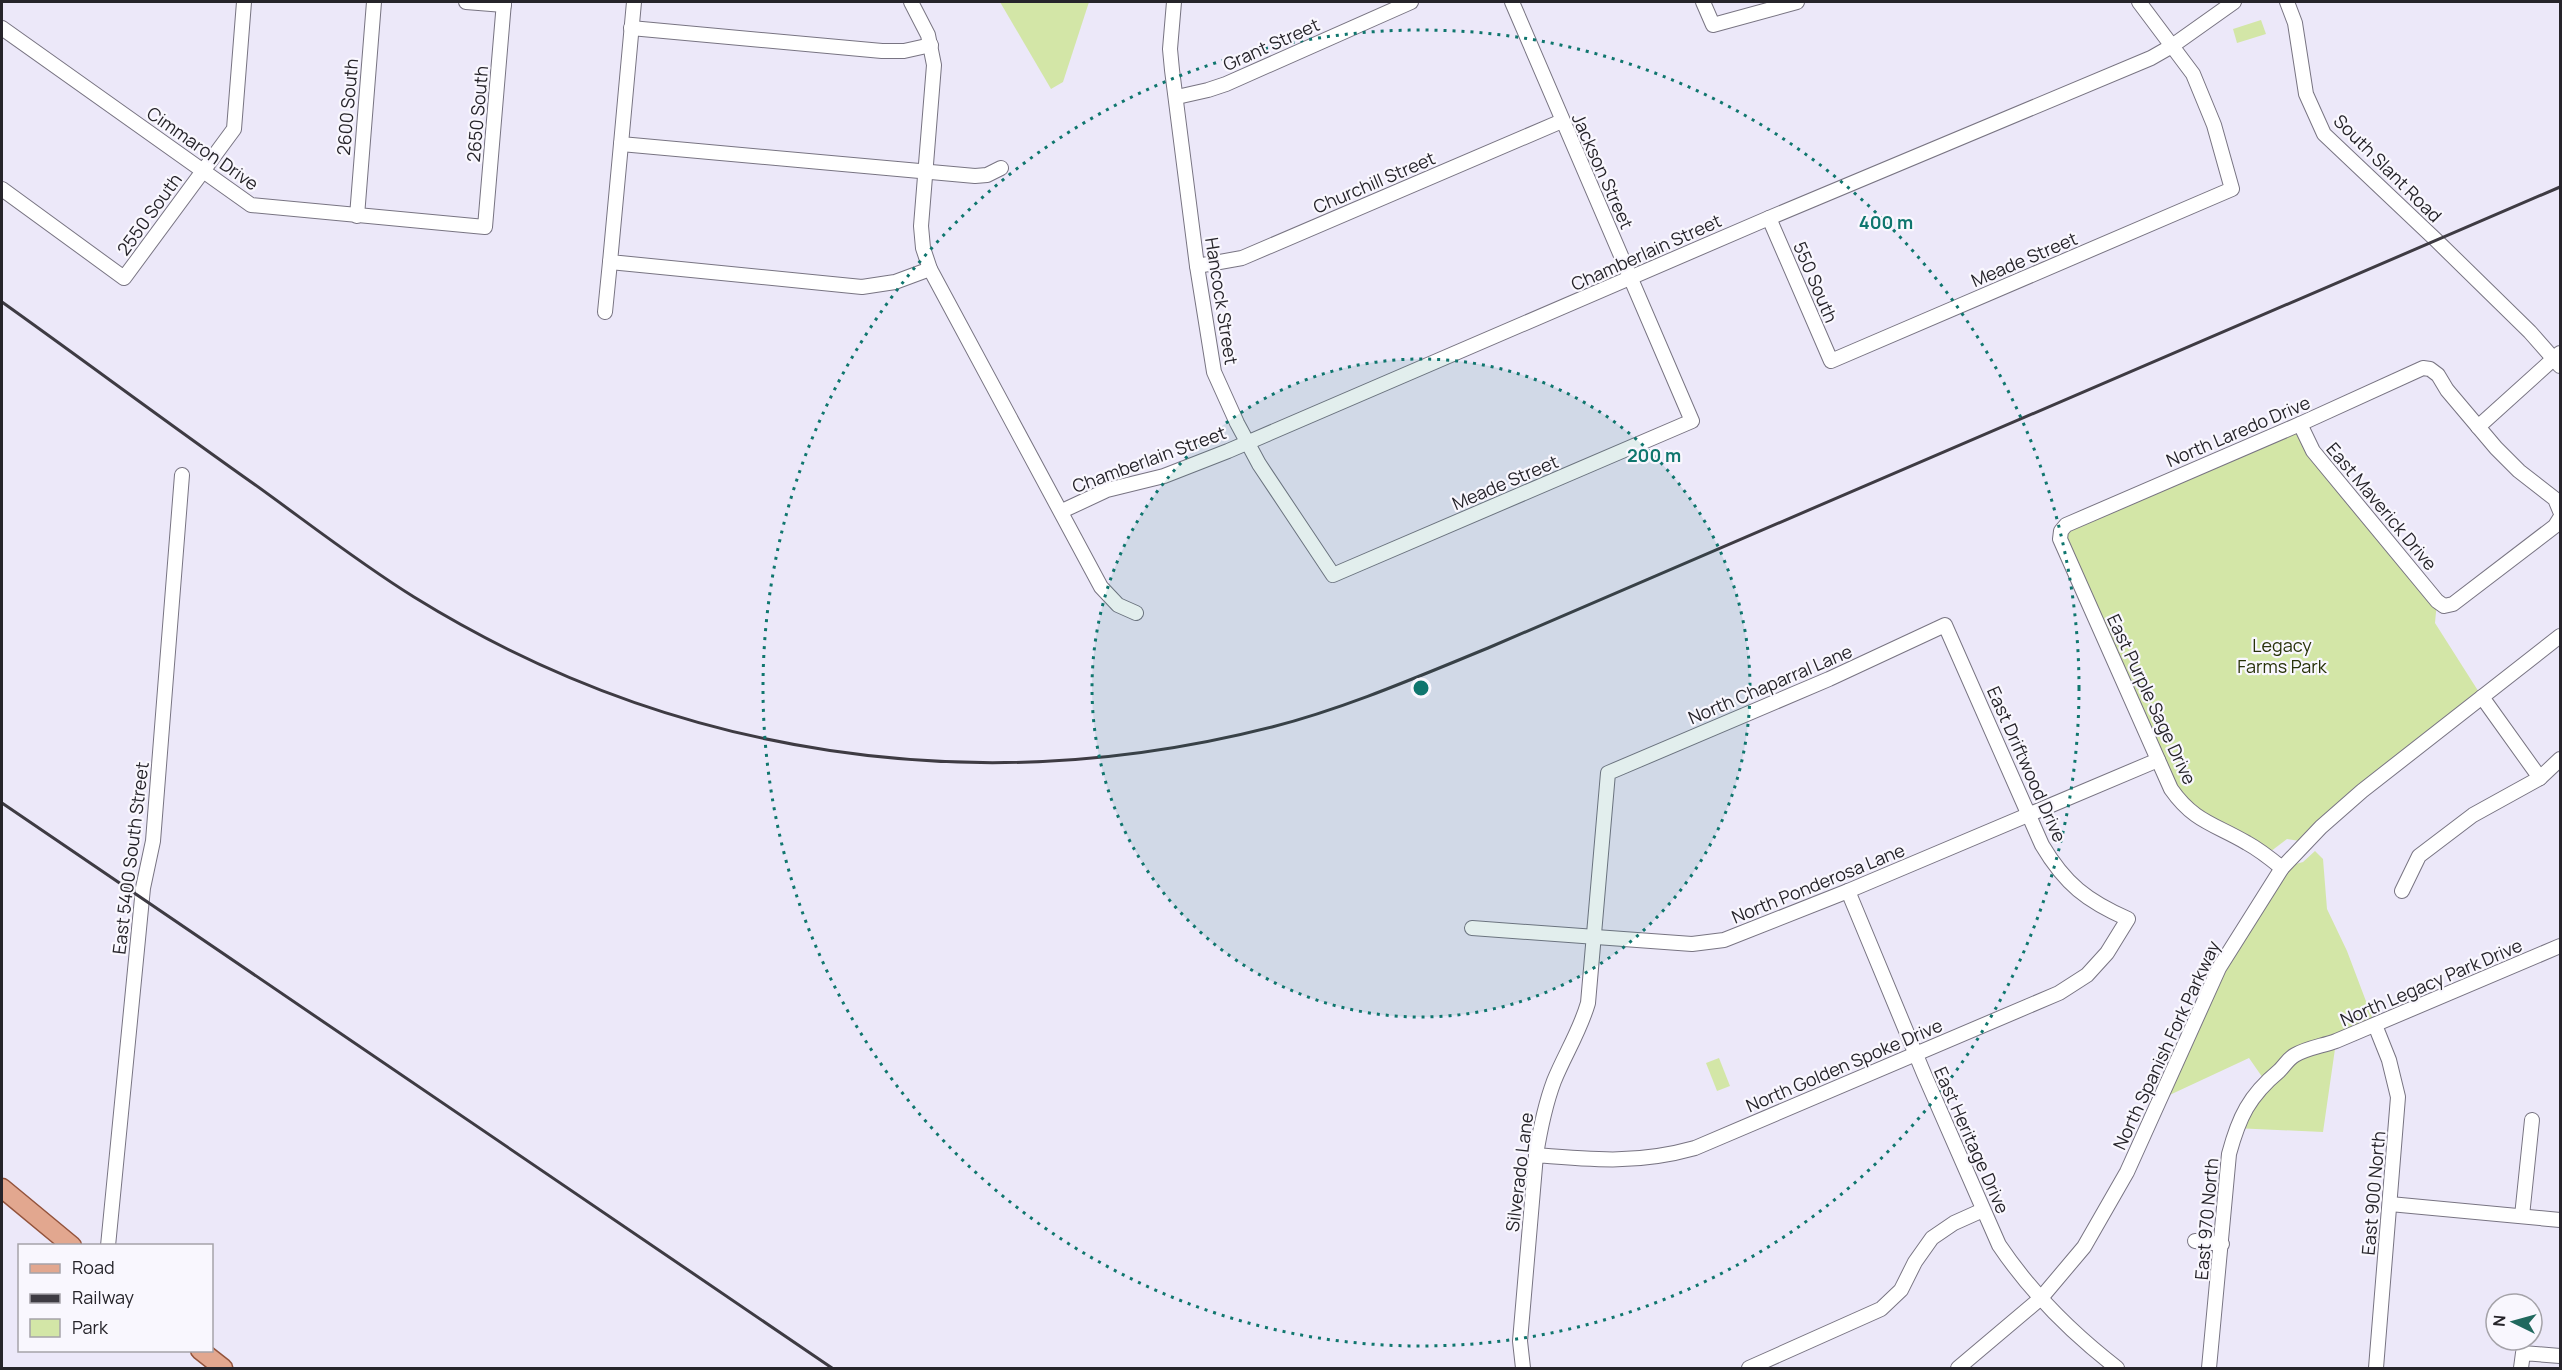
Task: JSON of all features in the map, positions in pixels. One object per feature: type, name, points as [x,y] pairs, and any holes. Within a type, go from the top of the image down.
[{"type":"main road","points":[[2,1188],[71,1244]]},
{"type":"main road","points":[[203,1352],[223,1368]]},
{"type":"street","name":"2550 South","points":[[2,189],[124,279],[234,129],[244,2]]},
{"type":"street","name":"2600 South","points":[[357,216],[374,2]]},
{"type":"street","points":[[466,2],[504,3]]},
{"type":"street","points":[[605,312],[633,2]]},
{"type":"street","points":[[911,2],[931,45],[934,75],[921,226],[923,248],[930,269],[1106,594],[1118,605],[1136,613]]},
{"type":"street","name":"Hancock Street","points":[[1174,2],[1170,49],[1197,266],[1214,372],[1247,443],[1333,575]]},
{"type":"street","name":"Grant Street","points":[[1177,97],[1226,84],[1411,2]]},
{"type":"street","name":"Jackson Street","points":[[1512,2],[1692,421]]},
{"type":"street","points":[[1703,2],[1713,25],[1797,2]]},
{"type":"street","points":[[2139,2],[2172,46]]},
{"type":"street","name":"Chamberlain Street","points":[[1062,512],[1100,493],[1164,476],[1247,443],[1769,218],[2151,58],[2234,2]]},
{"type":"street","name":"South Slant Road","points":[[2288,2],[2295,23],[2306,94],[2324,134],[2559,359]]},
{"type":"street","name":"2650 South","points":[[485,227],[504,3]]},
{"type":"street","name":"Cimmaron Drive","points":[[2,28],[251,205],[485,227]]},
{"type":"street","points":[[631,28],[882,51],[904,51],[931,45]]},
{"type":"street","name":"Meade Street","points":[[1831,361],[2232,189],[2204,98],[2193,74],[2172,46]]},
{"type":"street","name":"Churchill Street","points":[[1197,266],[1242,258],[1562,121]]},
{"type":"street","points":[[621,144],[975,176],[987,175],[1001,168]]},
{"type":"street","name":"550 South","points":[[1769,218],[1831,361]]},
{"type":"street","points":[[610,262],[862,287],[895,282],[930,269]]},
{"type":"street","points":[[2559,359],[2478,427],[2508,461],[2555,499],[2560,511]]},
{"type":"street","name":"North Laredo Drive","points":[[2061,531],[2066,525],[2423,368],[2430,369],[2438,375],[2447,390],[2478,427]]},
{"type":"street","name":"Meade Street","points":[[1333,575],[1692,421]]},
{"type":"street","name":"East Maverick Drive","points":[[2300,424],[2313,451],[2444,606],[2453,604],[2555,526],[2560,518]]},
{"type":"street","name":"East 5400 South Street","points":[[108,1244],[143,888],[153,841],[182,475]]},
{"type":"street","name":"East Purple Sage Drive","points":[[2061,531],[2060,539],[2171,789],[2183,806],[2197,817],[2246,842],[2282,868]]},
{"type":"street","name":"North Chaparral Lane","points":[[1608,773],[1829,679],[1945,625]]},
{"type":"street","name":"East Driftwood Drive","points":[[1945,625],[2042,845],[2066,880],[2100,907],[2128,919]]},
{"type":"street","name":"North Spanish Fork Parkway","points":[[1958,1368],[2041,1298],[2084,1247],[2121,1181],[2156,1111],[2219,968],[2282,868],[2321,827],[2349,803],[2560,636]]},
{"type":"street","points":[[2482,697],[2540,778]]},
{"type":"street","points":[[2402,891],[2419,856],[2473,815],[2540,778],[2560,759]]},
{"type":"street","name":"North Ponderosa Lane","points":[[1472,928],[1692,944],[1724,940],[1848,891],[2158,760]]},
{"type":"street","name":"Silverado Lane","points":[[1523,1368],[1520,1341],[1536,1155],[1547,1102],[1560,1067],[1582,1023],[1588,1003],[1608,773]]},
{"type":"street","name":"East Heritage Drive","points":[[1848,891],[1983,1210],[2008,1258],[2041,1298],[2117,1368]]},
{"type":"street","name":"North Golden Spoke Drive","points":[[1536,1155],[1617,1161],[1667,1156],[1695,1148],[2059,993],[2087,975],[2107,953],[2128,919]]},
{"type":"street","name":"North Legacy Park Drive","points":[[2265,1081],[2282,1069],[2290,1068],[2309,1057],[2314,1049],[2560,946]]},
{"type":"street","name":"East 900 North","points":[[2374,1025],[2392,1069],[2398,1097],[2376,1368]]},
{"type":"street","name":"East 970 North","points":[[2209,1368],[2229,1154],[2236,1130],[2250,1101],[2265,1081]]},
{"type":"street","points":[[2522,1216],[2532,1120]]},
{"type":"street","points":[[2390,1204],[2560,1220]]},
{"type":"street","points":[[1749,1368],[1881,1309],[1901,1290],[1915,1262],[1932,1238],[1954,1223],[1983,1210]]},
{"type":"street","points":[[2195,1241],[2222,1244]]},
{"type":"street","points":[[2521,1368],[2523,1353],[2560,1356]]},
{"type":"green space","points":[[1000,2],[1089,2],[1063,82],[1051,89]]},
{"type":"green space","points":[[2261,20],[2266,34],[2237,43],[2233,29]]},
{"type":"green space","name":"Legacy Farms Park","points":[[2300,424],[2437,601],[2435,623],[2482,697],[2306,842],[2287,839],[2266,855],[2183,806],[2061,531]]},
{"type":"green space","points":[[2315,851],[2323,859],[2327,909],[2347,951],[2375,1025],[2336,1042],[2323,1132],[2234,1128],[2265,1081],[2249,1058],[2161,1099],[2202,1005],[2282,868],[2303,862]]},
{"type":"green space","points":[[1719,1058],[1730,1086],[1717,1091],[1706,1063]]},
{"type":"railway","points":[[2,302],[373,570],[414,597],[513,652],[616,696],[722,729],[830,750],[939,761],[1050,761],[1161,750],[1272,727],[1327,711],[1381,691],[1488,648],[2560,187]]},
{"type":"railway","points":[[2,803],[832,1368]]}]
